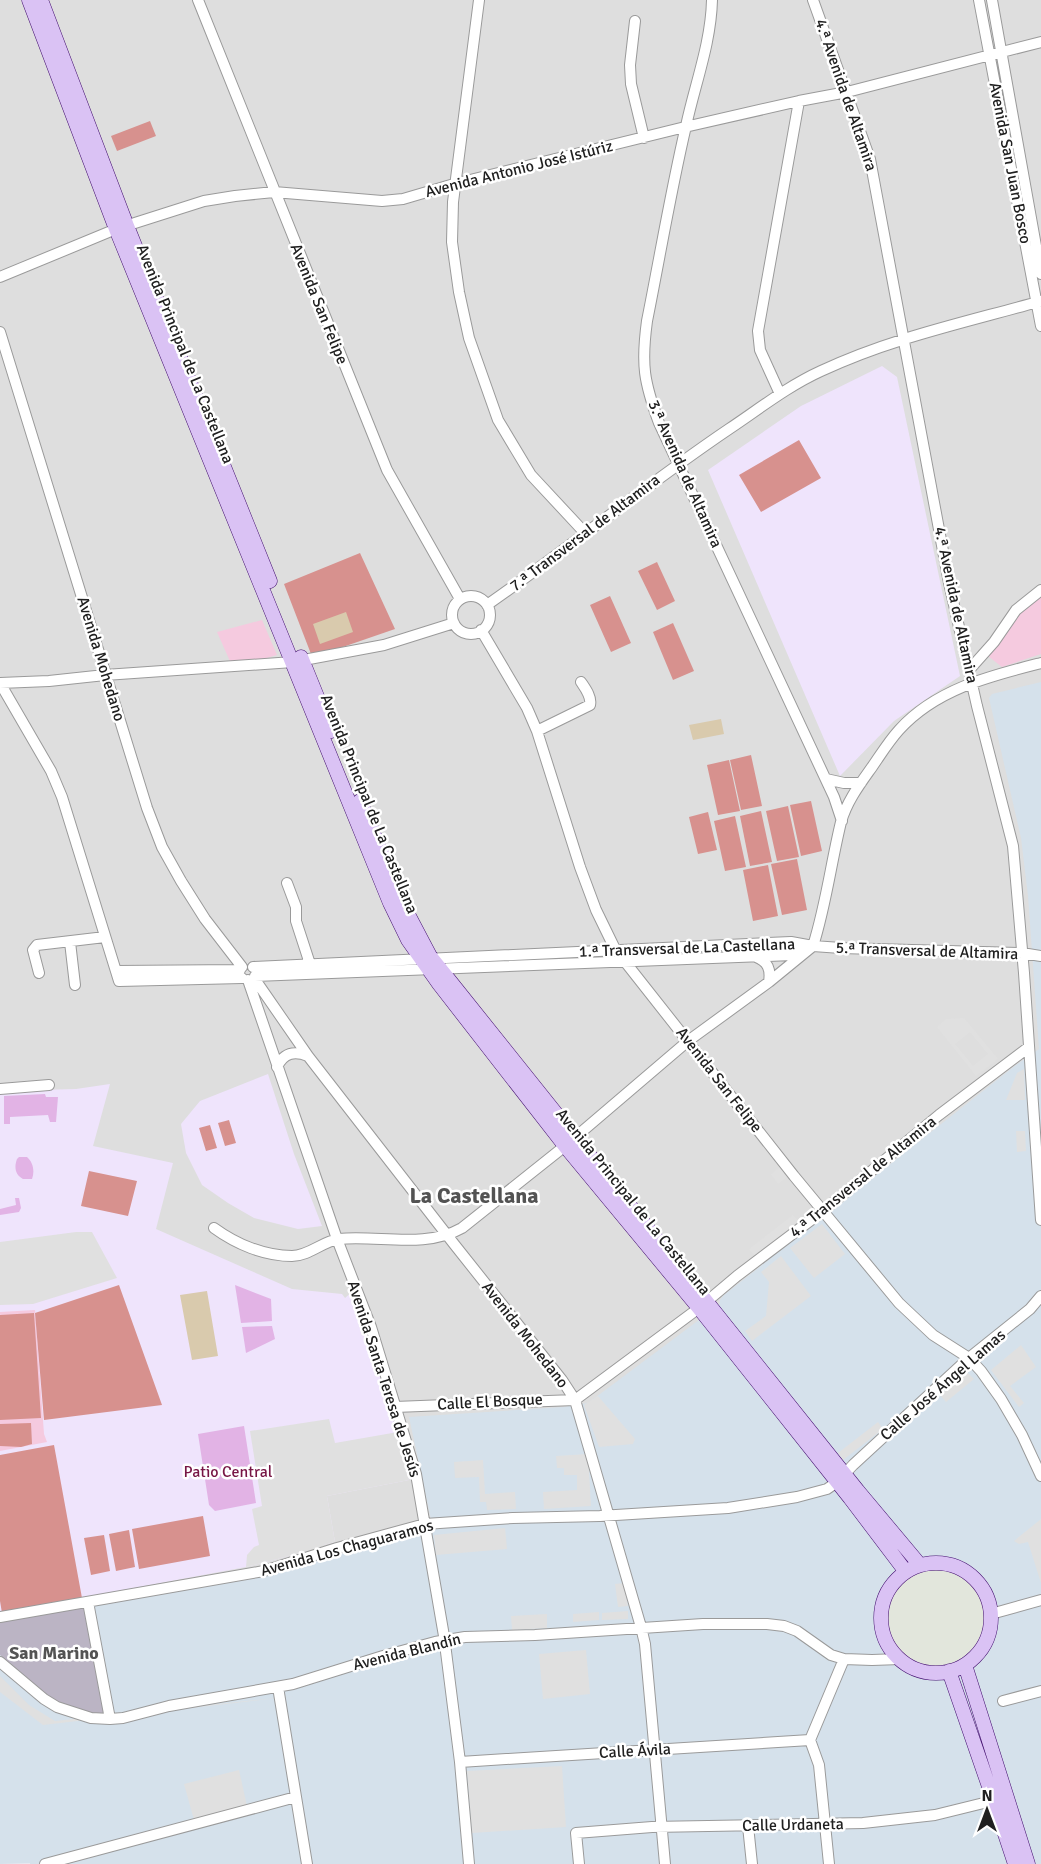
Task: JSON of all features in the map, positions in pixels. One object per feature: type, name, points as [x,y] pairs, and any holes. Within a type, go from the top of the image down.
[{"type":"street","name":"Avenida Principal de La Castellana","points":[[29,0],[298,661],[390,903],[408,939],[840,1478],[906,1572]]},
{"type":"street","name":"Avenida Principal de La Castellana","points":[[41,0],[122,227]]},
{"type":"street","name":"Avenida San Felipe","points":[[198,0],[387,470],[460,599]]},
{"type":"street","points":[[479,0],[454,184],[452,242],[459,292],[469,338],[498,420],[531,475],[585,533]]},
{"type":"street","name":"3.ª Avenida de Altamira","points":[[712,0],[712,14],[704,54],[685,127],[647,321],[643,350],[644,368],[648,393],[659,423],[826,779],[842,821]]},
{"type":"street","name":"4.ª Avenida de Altamira","points":[[813,0],[870,159],[949,583],[1013,846],[1041,1220]]},
{"type":"street","name":"Avenida San Juan Bosco","points":[[979,0],[1039,301],[1041,327]]},
{"type":"street","name":"Avenida San Juan Bosco","points":[[992,0],[1041,273]]},
{"type":"street","points":[[635,21],[630,65],[644,138]]},
{"type":"street","name":"Avenida Antonio José Istúriz","points":[[0,277],[122,227],[204,201],[274,192],[403,199],[454,184],[685,127],[847,92],[1041,42]]},
{"type":"street","points":[[780,394],[760,351],[758,331],[799,101]]},
{"type":"street","name":"7.ª Transversal de Altamira","points":[[487,605],[679,463],[780,394],[819,372],[904,338],[1039,301]]},
{"type":"street","name":"Avenida Mohedano","points":[[0,332],[105,675],[147,808],[162,847],[205,919],[308,1056],[562,1380],[575,1400],[645,1644],[665,1864]]},
{"type":"street","points":[[969,670],[994,642],[1016,610],[1041,590]]},
{"type":"street","points":[[475,596],[487,605],[490,617],[481,630],[468,633],[460,630],[454,623],[453,609],[460,599],[475,596]]},
{"type":"street","points":[[39,973],[33,950],[37,945],[105,937],[62,797],[51,771],[0,683],[298,661],[384,645],[454,623]]},
{"type":"street","name":"Avenida San Felipe","points":[[481,630],[527,708],[537,731],[580,867],[596,910],[615,950],[823,1211],[914,1318],[933,1335],[969,1358],[981,1371],[1022,1435],[1041,1476]]},
{"type":"street","points":[[214,1228],[230,1240],[246,1246],[293,1256],[310,1252],[337,1239],[419,1240],[462,1228],[570,1141],[688,1041],[769,982],[813,946],[842,821],[849,803],[900,729],[928,705],[972,682],[1041,663]]},
{"type":"street","points":[[537,731],[590,705],[591,702],[581,682]]},
{"type":"street","points":[[826,779],[844,783],[861,783]]},
{"type":"street","points":[[287,883],[296,907],[296,921],[310,964]]},
{"type":"street","name":"1.ª Transversal de La Castellana","points":[[105,937],[117,976],[248,974],[430,964],[615,950],[792,942],[813,946]]},
{"type":"street","points":[[70,942],[75,985]]},
{"type":"street","name":"1.ª Transversal de La Castellana","points":[[248,974],[310,964],[624,961],[792,955],[813,946]]},
{"type":"street","name":"5.ª Transversal de Altamira","points":[[813,946],[1022,953],[1041,956]]},
{"type":"street","points":[[753,956],[763,960],[768,966],[769,982]]},
{"type":"street","name":"Avenida Santa Teresa de Jesús","points":[[248,974],[337,1239],[371,1327],[416,1474],[444,1640],[460,1762],[469,1864]]},
{"type":"street","name":"4.ª Transversal de Altamira","points":[[703,1305],[737,1276],[823,1211],[939,1115],[1029,1047]]},
{"type":"street","points":[[278,1067],[280,1059],[291,1053],[308,1056]]},
{"type":"street","points":[[0,1089],[49,1085]]},
{"type":"street","name":"Calle José Ángel Lamas","points":[[840,1478],[969,1358],[1039,1303]]},
{"type":"street","points":[[575,1400],[703,1305]]},
{"type":"street","name":"Calle El Bosque","points":[[395,1407],[575,1400]]},
{"type":"street","name":"Avenida Principal de La Castellana","points":[[840,1478],[920,1565]]},
{"type":"street","name":"Avenida Los Chaguaramos","points":[[0,1617],[264,1571],[425,1524],[728,1508],[812,1494],[827,1489],[840,1478]]},
{"type":"street","points":[[945,1563],[968,1572],[984,1591],[992,1614],[990,1631],[983,1647],[965,1665],[949,1671],[931,1672],[915,1668],[900,1659],[885,1639],[881,1614],[888,1590],[906,1572],[920,1565],[945,1563]]},
{"type":"street","points":[[992,1614],[1041,1600]]},
{"type":"street","points":[[87,1602],[110,1719]]},
{"type":"street","name":"Avenida Blandín","points":[[0,1662],[57,1707],[91,1718],[110,1719],[278,1687],[383,1656],[444,1640],[465,1637],[535,1635],[704,1624],[767,1624],[784,1626],[796,1631],[831,1655],[844,1659],[900,1659]]},
{"type":"street","points":[[830,1864],[819,1765],[810,1740],[844,1659]]},
{"type":"street","points":[[965,1665],[1001,1799],[1015,1864]]},
{"type":"street","points":[[949,1671],[1028,1864]]},
{"type":"street","points":[[278,1687],[307,1864]]},
{"type":"street","points":[[1003,1701],[1041,1691]]},
{"type":"street","name":"Calle Ávila","points":[[460,1762],[810,1740]]},
{"type":"street","points":[[45,1864],[296,1797]]},
{"type":"street","name":"Calle Urdaneta","points":[[579,1864],[576,1833],[662,1827],[863,1823],[917,1818],[1001,1799]]},
{"type":"street","points":[[748,1826],[752,1864]]},
{"type":"shaded area","points":[[0,0],[1041,0],[1041,1864],[417,1532],[263,1577],[0,1621]]},
{"type":"shaded area","points":[[150,121],[156,136],[117,151],[111,136]]},
{"type":"shaded area","points":[[882,366],[897,377],[960,676],[894,721],[840,776],[708,470],[801,406]]},
{"type":"shaded area","points":[[799,440],[821,478],[761,512],[739,475]]},
{"type":"shaded area","points":[[360,553],[395,629],[337,649],[311,654],[284,584]]},
{"type":"shaded area","points":[[657,562],[675,601],[657,610],[638,571]]},
{"type":"shaded area","points":[[1041,595],[1041,654],[1002,667],[988,656],[1020,612]]},
{"type":"shaded area","points":[[610,596],[631,643],[611,652],[590,605]]},
{"type":"shaded area","points":[[346,612],[353,632],[320,644],[313,624]]},
{"type":"shaded area","points":[[262,620],[277,655],[233,668],[217,632]]},
{"type":"shaded area","points":[[673,623],[694,671],[673,680],[653,632]]},
{"type":"shaded area","points":[[1041,682],[1041,1864],[0,1864],[0,1621],[263,1577],[433,1529],[409,1417],[563,1407],[588,1403],[719,1305],[724,1295],[1039,1049],[1028,896],[1021,838],[989,698],[992,694]]},
{"type":"shaded area","points":[[721,719],[724,734],[693,740],[689,725]]},
{"type":"shaded area","points":[[751,755],[762,806],[741,810],[730,760]]},
{"type":"shaded area","points":[[729,760],[740,811],[718,815],[707,765]]},
{"type":"shaded area","points":[[811,801],[822,851],[801,856],[790,805]]},
{"type":"shaded area","points":[[788,806],[799,857],[777,861],[766,811]]},
{"type":"shaded area","points":[[761,811],[772,862],[750,866],[740,816]]},
{"type":"shaded area","points":[[708,812],[717,850],[698,854],[689,817]]},
{"type":"shaded area","points":[[735,816],[746,867],[725,871],[714,821]]},
{"type":"shaded area","points":[[797,859],[807,910],[782,915],[771,864]]},
{"type":"shaded area","points":[[768,865],[778,916],[753,921],[743,870]]},
{"type":"shaded area","points":[[964,1018],[998,1059],[976,1076],[937,1027],[946,1019]],"holes":[[[970,1032],[988,1054],[973,1066],[955,1044]]]},
{"type":"shaded area","points":[[1024,1069],[1025,1100],[1006,1100],[1017,1073]]},
{"type":"shaded area","points":[[268,1074],[294,1154],[322,1226],[298,1229],[254,1218],[202,1185],[186,1153],[181,1124],[200,1101]]},
{"type":"shaded area","points":[[110,1084],[93,1146],[173,1163],[156,1229],[292,1289],[342,1294],[345,1298],[353,1291],[398,1432],[409,1480],[327,1496],[335,1542],[324,1545],[324,1547],[246,1567],[0,1613],[0,1091],[76,1089]]},
{"type":"shaded area","points":[[229,1120],[236,1143],[225,1146],[218,1123]]},
{"type":"shaded area","points":[[210,1125],[217,1148],[206,1151],[199,1128]]},
{"type":"shaded area","points":[[1016,1131],[1025,1131],[1026,1151],[1017,1152]]},
{"type":"shaded area","points":[[780,1167],[788,1176],[778,1184],[771,1174]]},
{"type":"shaded area","points":[[89,1171],[137,1181],[128,1216],[81,1206]]},
{"type":"shaded area","points":[[793,1215],[800,1223],[756,1257],[749,1249]]},
{"type":"shaded area","points":[[822,1224],[845,1254],[814,1278],[790,1248]]},
{"type":"shaded area","points":[[92,1232],[117,1278],[33,1304],[0,1305],[0,1242]]},
{"type":"shaded area","points":[[781,1256],[811,1296],[752,1341],[745,1331],[766,1316],[769,1282],[761,1272]]},
{"type":"shaded area","points":[[119,1285],[162,1405],[44,1420],[35,1313]]},
{"type":"shaded area","points":[[207,1291],[218,1356],[192,1360],[180,1295]]},
{"type":"shaded area","points":[[35,1310],[44,1434],[47,1442],[0,1451],[0,1312]]},
{"type":"shaded area","points":[[34,1313],[41,1418],[0,1420],[0,1315]]},
{"type":"shaded area","points":[[1021,1345],[1036,1367],[1010,1386],[1024,1403],[1019,1407],[991,1370]]},
{"type":"shaded area","points":[[967,1372],[974,1379],[946,1402],[940,1395]]},
{"type":"shaded area","points":[[598,1396],[635,1439],[633,1444],[599,1447],[584,1405]]},
{"type":"shaded area","points":[[329,1419],[335,1443],[398,1432],[409,1480],[327,1496],[335,1542],[324,1545],[324,1547],[246,1567],[247,1555],[259,1545],[252,1509],[262,1506],[250,1431]]},
{"type":"shaded area","points":[[878,1422],[883,1429],[843,1460],[838,1453]]},
{"type":"shaded area","points":[[31,1423],[32,1444],[21,1447],[0,1446],[0,1424]]},
{"type":"shaded area","points":[[54,1445],[82,1598],[2,1613],[0,1601],[0,1455]]},
{"type":"shaded area","points":[[588,1454],[591,1506],[544,1509],[543,1492],[577,1490],[577,1475],[564,1475],[564,1468],[557,1468],[556,1456]]},
{"type":"shaded area","points":[[483,1460],[485,1494],[515,1492],[516,1509],[487,1510],[486,1502],[480,1502],[479,1477],[455,1478],[454,1462]]},
{"type":"shaded area","points":[[203,1516],[210,1556],[139,1569],[132,1529]]},
{"type":"shaded area","points":[[1041,1519],[1041,1583],[1028,1542],[1019,1544],[1014,1541]]},
{"type":"shaded area","points":[[505,1528],[507,1549],[436,1555],[434,1535]]},
{"type":"shaded area","points":[[129,1530],[135,1567],[116,1571],[109,1534]]},
{"type":"shaded area","points":[[104,1535],[110,1571],[91,1575],[84,1538]]},
{"type":"shaded area","points":[[936,1563],[957,1567],[975,1579],[987,1597],[991,1618],[987,1639],[975,1657],[957,1669],[936,1673],[915,1669],[897,1657],[885,1639],[881,1618],[885,1597],[897,1579],[915,1567]]},
{"type":"shaded area","points":[[624,1583],[628,1606],[618,1607],[615,1584]]},
{"type":"shaded area","points":[[84,1607],[105,1717],[89,1716],[46,1698],[0,1655],[0,1620]]},
{"type":"shaded area","points":[[628,1611],[628,1619],[602,1620],[602,1613]]},
{"type":"shaded area","points":[[599,1612],[599,1620],[573,1622],[573,1614]]},
{"type":"shaded area","points":[[547,1614],[547,1628],[512,1630],[511,1616]]},
{"type":"shaded area","points":[[586,1650],[590,1694],[543,1699],[539,1654]]},
{"type":"shaded area","points":[[0,1676],[29,1705],[55,1721],[295,1696],[43,1725],[0,1692]]},
{"type":"shaded area","points":[[562,1766],[566,1827],[472,1833],[467,1771]]},
{"type":"shaded area","points":[[239,1770],[247,1806],[194,1820],[184,1784]]},
{"type":"green space","points":[[45,1094],[46,1097],[58,1097],[56,1122],[50,1122],[48,1115],[10,1117],[10,1124],[4,1124],[4,1096]]},
{"type":"green space","points":[[19,1157],[27,1157],[31,1161],[32,1179],[23,1179],[17,1173],[16,1165]]},
{"type":"green space","points":[[15,1198],[19,1198],[21,1208],[19,1212],[0,1215],[0,1209],[16,1205]]},
{"type":"green space","points":[[235,1285],[271,1299],[272,1321],[241,1323]]},
{"type":"green space","points":[[272,1326],[275,1339],[246,1353],[242,1327]]},
{"type":"green space","name":"Patio Central","points":[[244,1426],[256,1503],[215,1511],[209,1505],[198,1434]]},
{"type":"district","name":"La Castellana","points":[[474,1195]]},
{"type":"district","name":"San Marino","points":[[54,1653]]}]
